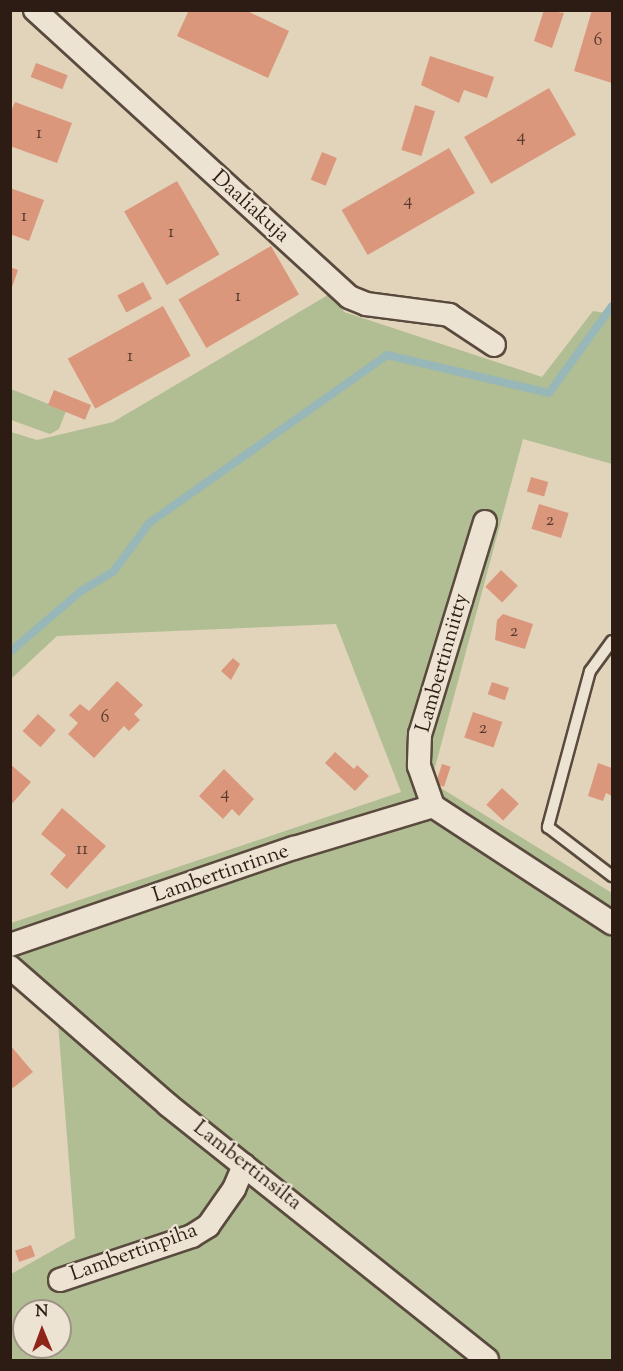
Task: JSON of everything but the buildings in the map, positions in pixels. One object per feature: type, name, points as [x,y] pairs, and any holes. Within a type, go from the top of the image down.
[{"type":"street","name":"Daaliakuja","points":[[35,10],[349,297],[366,304],[449,315],[494,345]]},
{"type":"street","name":"Lambertinniitty","points":[[433,806],[419,766],[420,734],[485,522]]},
{"type":"street","points":[[433,806],[612,923]]},
{"type":"street","name":"Lambertinrinne","points":[[10,945],[294,848],[433,806]]},
{"type":"street","name":"Lambertinsilta","points":[[10,967],[83,1033],[487,1360]]},
{"type":"street","name":"Lambertinpiha","points":[[60,1280],[192,1236],[208,1226],[222,1208],[244,1165]]},
{"type":"lane","points":[[612,641],[590,671],[548,827],[612,876]]},
{"type":"green space","points":[[333,292],[344,312],[542,377],[593,311],[612,314],[612,464],[523,439],[431,782],[612,893],[612,1360],[11,1360],[11,1274],[75,1238],[58,1023],[70,1010],[11,954],[11,923],[401,792],[336,624],[57,636],[11,679],[11,432],[37,440],[113,422]]},
{"type":"green space","points":[[11,389],[66,411],[59,429],[50,434],[11,420]]},
{"type":"waterway","points":[[10,652],[81,591],[113,572],[149,523],[387,355],[549,393],[612,306]]}]
